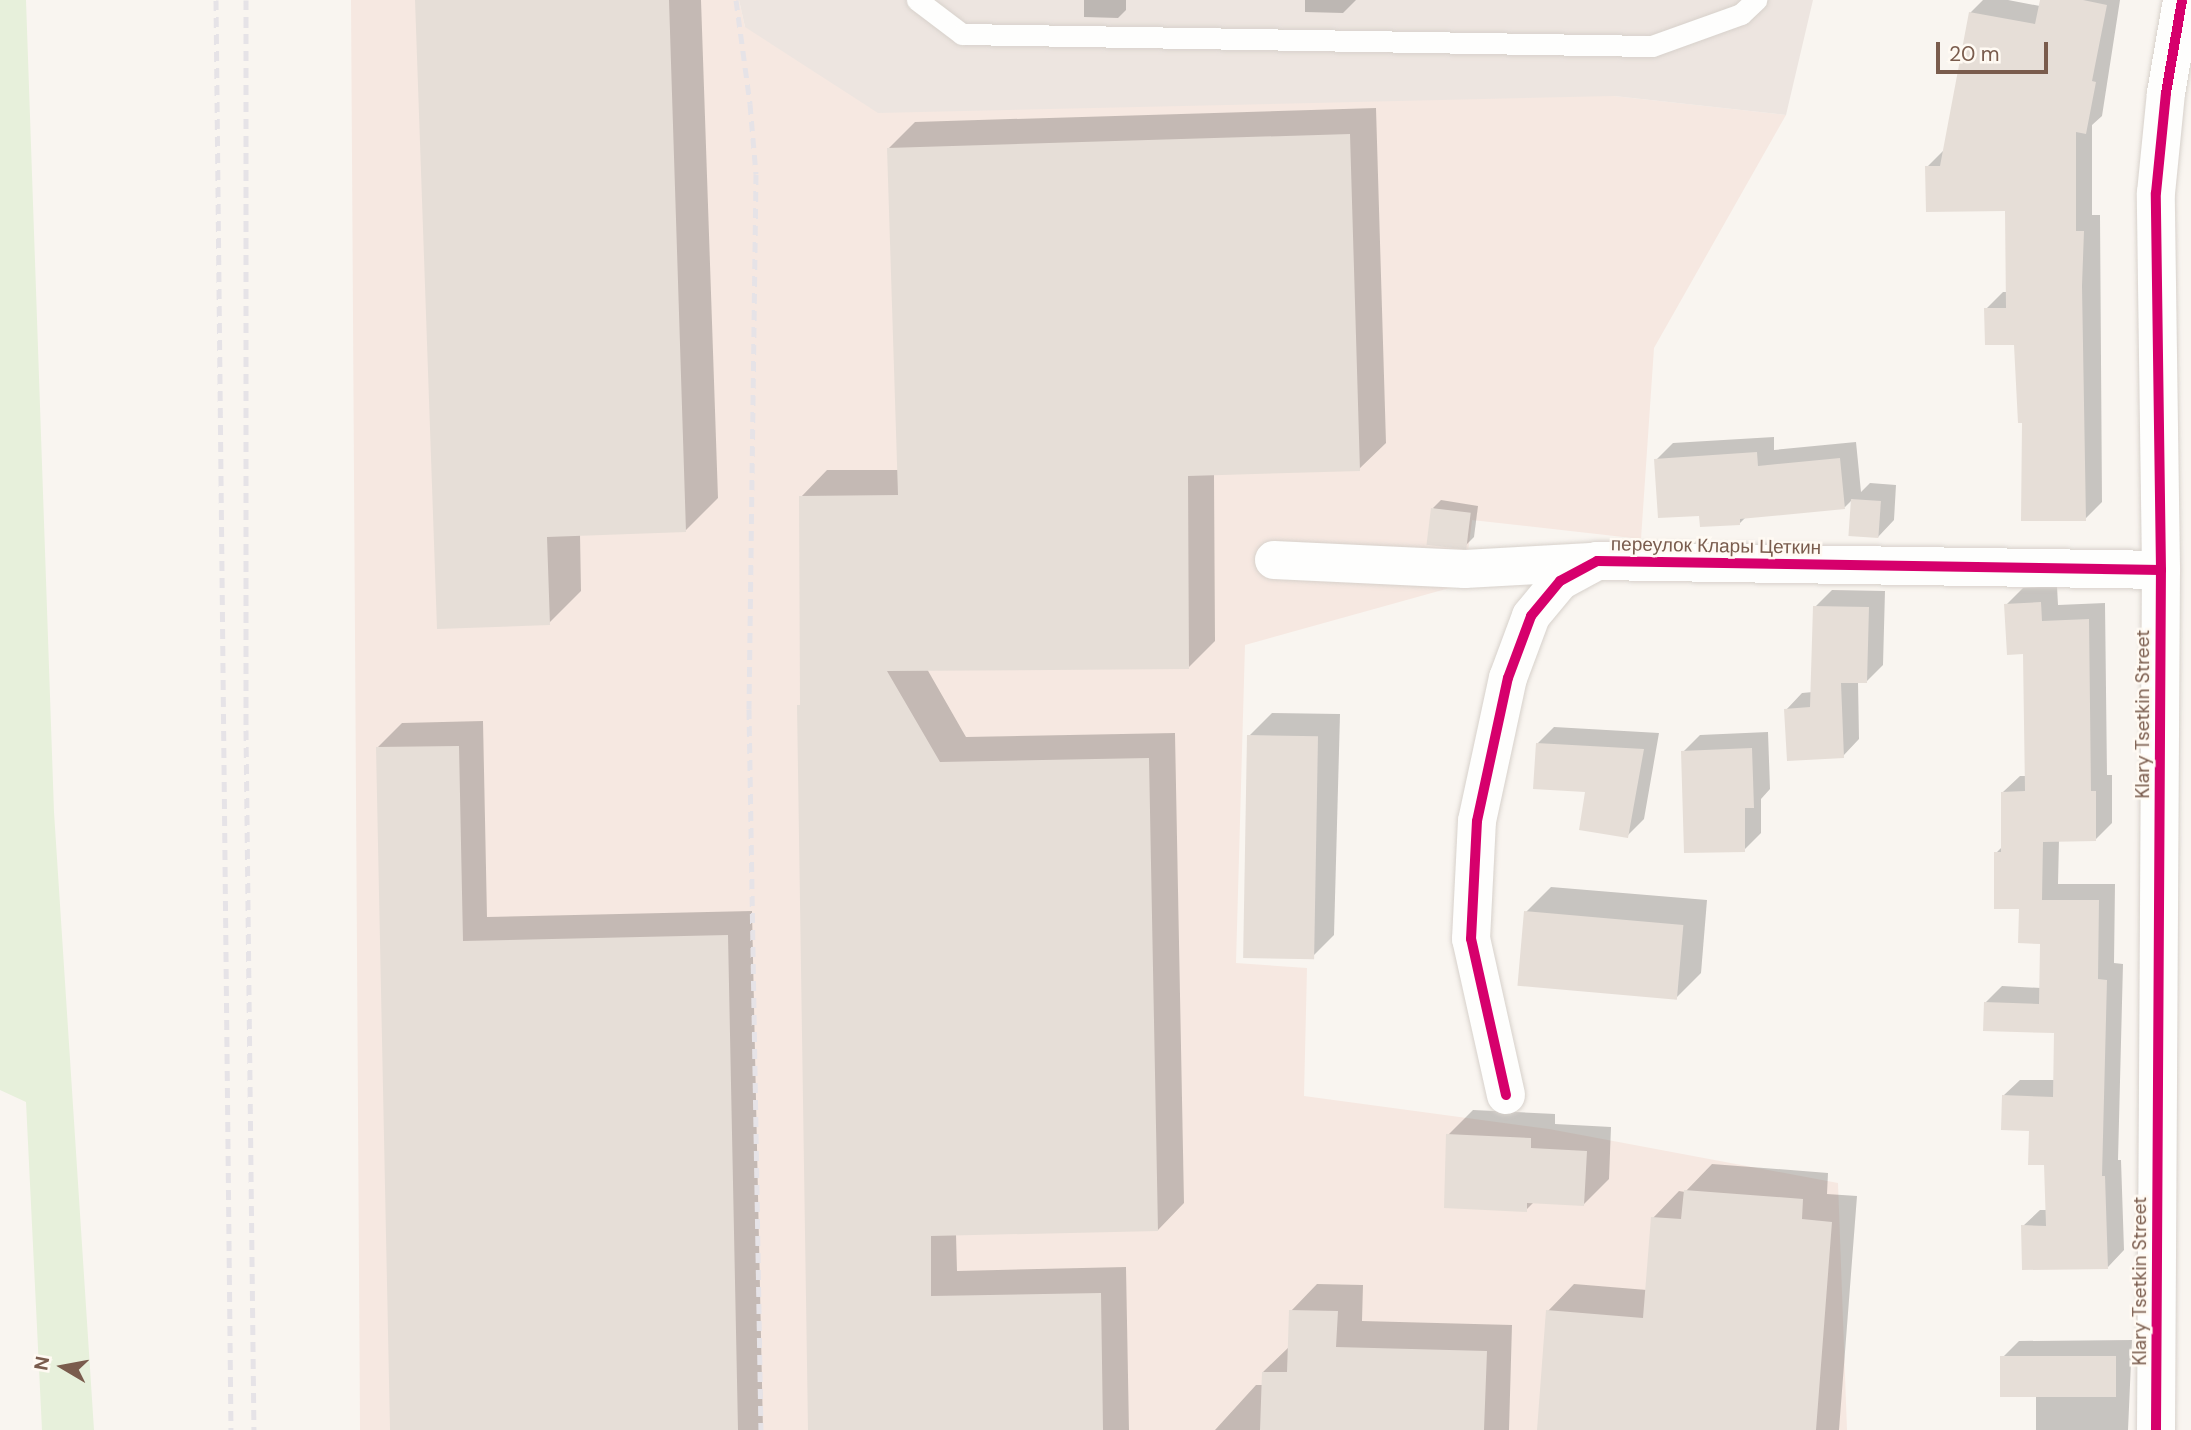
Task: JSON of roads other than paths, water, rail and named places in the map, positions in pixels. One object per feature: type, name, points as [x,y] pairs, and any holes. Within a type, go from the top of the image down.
[{"type":"street","name":"Klary Tsetkin Street","points":[[2156,1430],[2161,570],[2156,193],[2166,93],[2182,0]]},
{"type":"street","points":[[1274,561],[1465,569],[1597,561]]},
{"type":"street","name":"переулок Клары Цеткин","points":[[1506,1095],[1471,939],[1477,821],[1508,678],[1531,616],[1560,581],[1597,561],[2161,570]]},
{"type":"lane","points":[[917,0],[962,34],[1652,46],[1741,14],[1756,0]]},
{"type":"railway","points":[[216,0],[231,1430]]},
{"type":"railway","points":[[246,0],[246,730],[254,1430]]},
{"type":"railway","points":[[736,0],[756,174],[749,709],[761,1430]]}]
